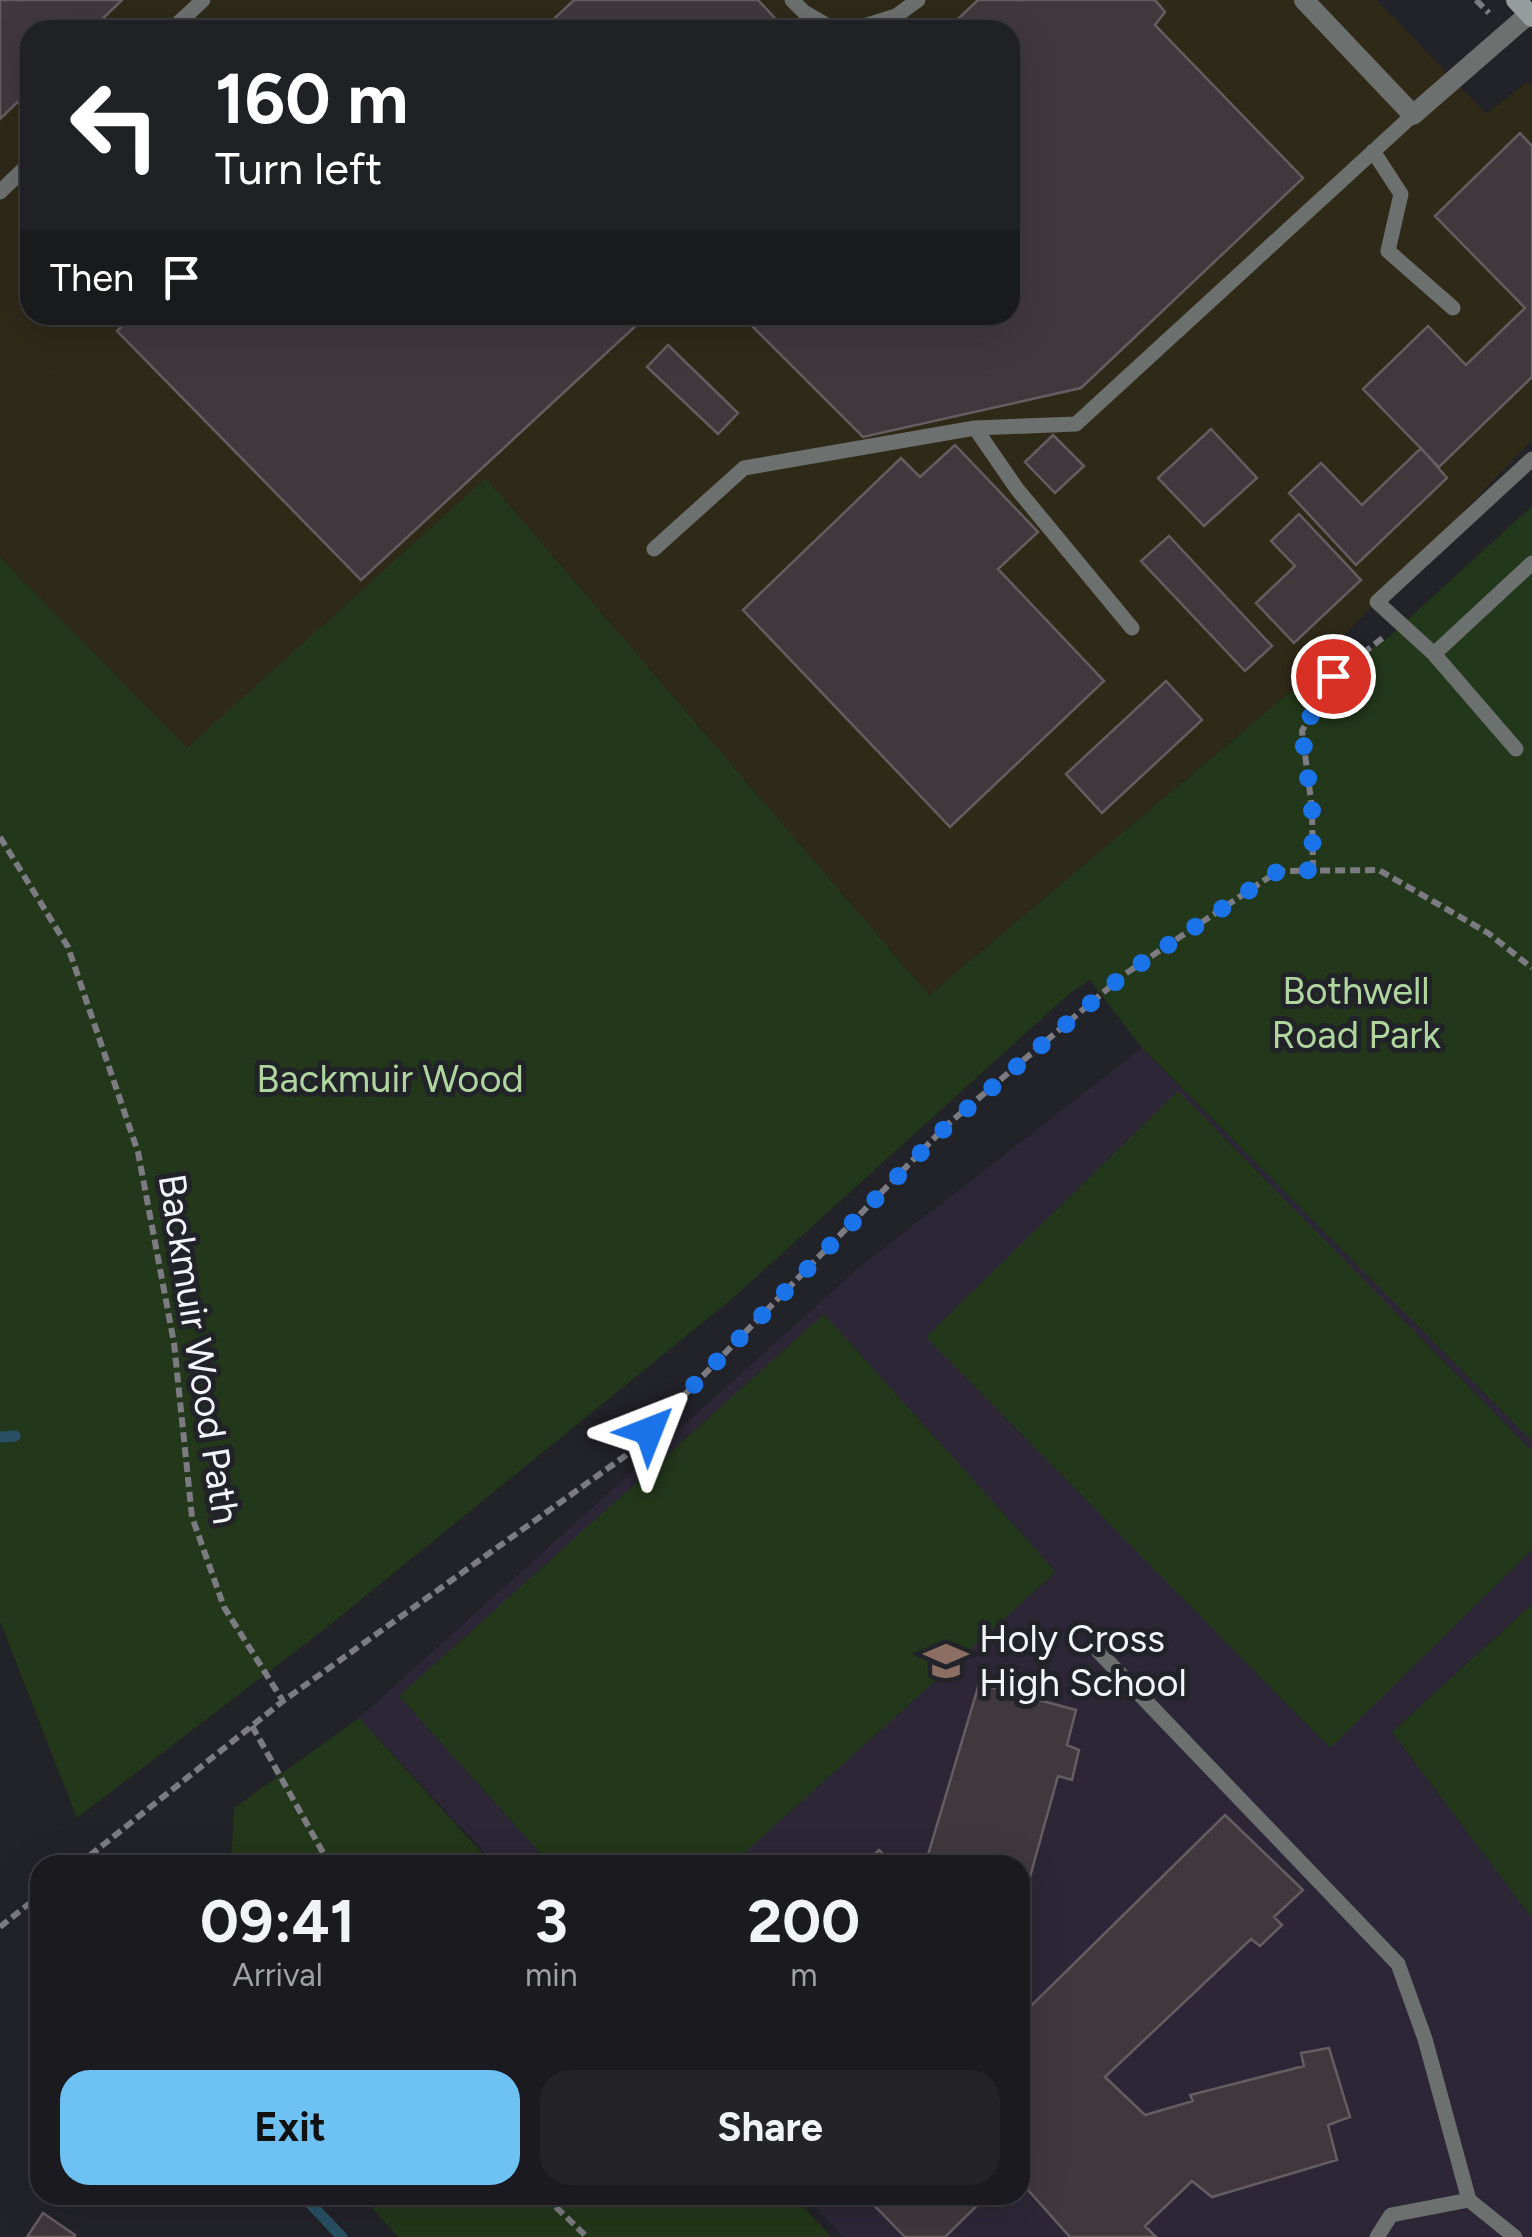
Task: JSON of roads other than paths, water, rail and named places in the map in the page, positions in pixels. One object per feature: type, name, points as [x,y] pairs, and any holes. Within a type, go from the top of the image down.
[{"type":"street","points":[[1304,0],[1413,115],[1527,10]]},
{"type":"lane","points":[[182,20],[203,0]]},
{"type":"lane","points":[[792,0],[818,20]]},
{"type":"lane","points":[[882,20],[896,16],[918,0]]},
{"type":"lane","points":[[654,549],[744,468],[974,428],[1076,424],[1413,115]]},
{"type":"lane","points":[[1373,151],[1400,194],[1388,251],[1452,308]]},
{"type":"lane","points":[[0,192],[20,173]]},
{"type":"lane","points":[[974,428],[1017,489],[1132,628]]},
{"type":"lane","points":[[1516,749],[1434,654],[1376,602],[1532,458]]},
{"type":"lane","points":[[1434,654],[1532,563]]},
{"type":"lane","points":[[1099,1652],[1398,1964],[1425,2039],[1470,2200],[1515,2237]]},
{"type":"lane","points":[[1377,2237],[1391,2215],[1470,2200]]},
{"type":"waterway","points":[[0,1437],[15,1436]]},
{"type":"waterway","points":[[312,2205],[342,2237]]},
{"type":"place","name":"Holy Cross High School","points":[[946,1661]]},
{"type":"park label","name":"Bothwell Road Park","points":[[1356,1013]]},
{"type":"park label","name":"Backmuir Wood","points":[[390,1079]]}]
